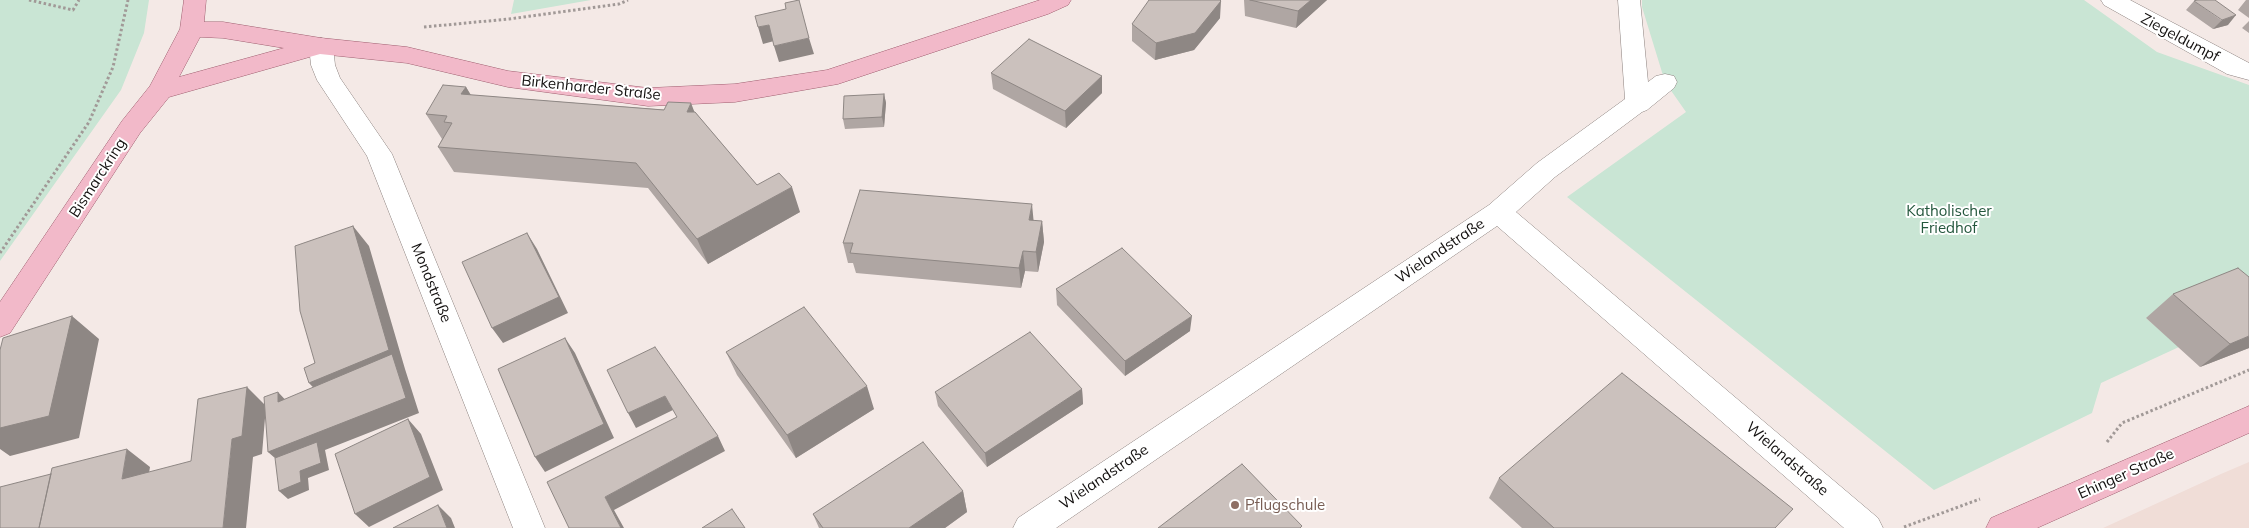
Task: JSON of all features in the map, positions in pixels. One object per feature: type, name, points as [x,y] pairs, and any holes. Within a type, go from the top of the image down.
[{"type":"main road","points":[[192,29],[195,0]]},
{"type":"main road","name":"Birkenharder Straße","points":[[192,29],[223,30],[321,46],[407,55],[508,79],[648,97],[735,94],[829,78],[1040,9],[1060,0]]},
{"type":"main road","name":"Bismarckring","points":[[0,325],[131,127],[160,91],[192,29]]},
{"type":"main road","name":"Birkenharder Straße","points":[[160,91],[321,46]]},
{"type":"main road","name":"Ehinger Straße","points":[[2002,528],[2249,419]]},
{"type":"street","points":[[1629,0],[1638,104]]},
{"type":"street","name":"Ziegeldumpf","points":[[2127,3],[2236,68],[2249,72]]},
{"type":"street","name":"Mondstraße","points":[[321,46],[323,65],[329,80],[379,154],[529,528]]},
{"type":"street","points":[[1498,212],[1546,170],[1638,104],[1665,82]]},
{"type":"street","name":"Wielandstraße","points":[[1029,528],[1498,212],[1867,528]]},
{"type":"path","points":[[29,0],[73,10],[79,0]]},
{"type":"path","points":[[0,253],[89,122],[113,67],[128,0]]},
{"type":"path","points":[[419,29],[426,26],[527,16],[619,4],[628,0]]},
{"type":"path","points":[[2102,449],[2122,423],[2249,370]]},
{"type":"path","points":[[1902,528],[1985,497]]},
{"type":"shaded area","points":[[2249,462],[2249,528],[2103,528],[2221,474]]},
{"type":"green space","points":[[0,0],[149,0],[144,33],[121,90],[0,261]]},
{"type":"green space","points":[[514,0],[591,0],[511,14]]},
{"type":"green space","name":"Katholischer Friedhof","points":[[1642,0],[2084,0],[2157,52],[2249,85],[2249,318],[2146,318],[2179,347],[2101,383],[2092,413],[1934,490],[1567,197],[1686,112],[1665,82],[1642,7]]},
{"type":"building","points":[[799,0],[809,38],[774,46],[769,25],[758,27],[755,16],[786,9],[785,3]]},
{"type":"building","points":[[1149,0],[1221,1],[1195,33],[1156,43],[1132,24]]},
{"type":"building","points":[[1250,0],[1311,0],[1298,11]]},
{"type":"building","points":[[2215,0],[2236,15],[2222,20],[2194,1]]},
{"type":"building","points":[[1029,39],[1102,76],[1065,111],[991,73]]},
{"type":"building","points":[[443,85],[466,87],[461,94],[664,110],[668,102],[691,103],[687,112],[695,112],[757,185],[779,173],[792,187],[697,239],[636,163],[438,147],[452,123],[444,122],[447,116],[426,114]]},
{"type":"building","points":[[884,94],[882,117],[843,119],[844,96]]},
{"type":"building","points":[[860,190],[1032,204],[1029,220],[1042,221],[1036,252],[1023,251],[1019,268],[850,253],[853,243],[843,243]]},
{"type":"building","points":[[353,226],[389,350],[309,383],[304,368],[315,363],[300,311],[295,246]]},
{"type":"building","points":[[527,233],[559,297],[492,328],[462,262]]},
{"type":"building","points":[[1122,248],[1192,316],[1125,361],[1056,289]]},
{"type":"building","points":[[2238,268],[2249,277],[2249,336],[2230,344],[2173,294]]},
{"type":"building","points":[[804,307],[867,386],[787,435],[726,352]]},
{"type":"building","points":[[72,316],[49,416],[0,428],[0,350],[3,338]]},
{"type":"building","points":[[1030,332],[1082,389],[985,453],[935,392]]},
{"type":"building","points":[[565,338],[604,424],[535,457],[498,369]]},
{"type":"building","points":[[655,347],[718,436],[605,497],[621,528],[569,528],[547,482],[677,417],[665,396],[628,413],[607,370]]},
{"type":"building","points":[[392,354],[406,398],[268,452],[264,397],[278,392],[278,402]]},
{"type":"building","points":[[1622,373],[1793,509],[1775,528],[1554,528],[1499,478]]},
{"type":"building","points":[[247,387],[242,436],[232,439],[223,528],[39,528],[52,468],[127,449],[122,479],[191,461],[198,399]]},
{"type":"building","points":[[408,419],[430,477],[355,514],[335,454]]},
{"type":"building","points":[[317,442],[321,463],[300,471],[301,482],[279,491],[275,458]]},
{"type":"building","points":[[923,442],[963,491],[909,528],[823,528],[813,514]]},
{"type":"building","points":[[1242,464],[1302,526],[1300,528],[1158,528]]},
{"type":"building","points":[[51,474],[39,528],[0,528],[0,487]]},
{"type":"building","points":[[438,505],[447,528],[393,528]]},
{"type":"building","points":[[732,509],[745,528],[702,528]]},
{"type":"place","name":"Pflugschule","points":[[1235,505]]}]
